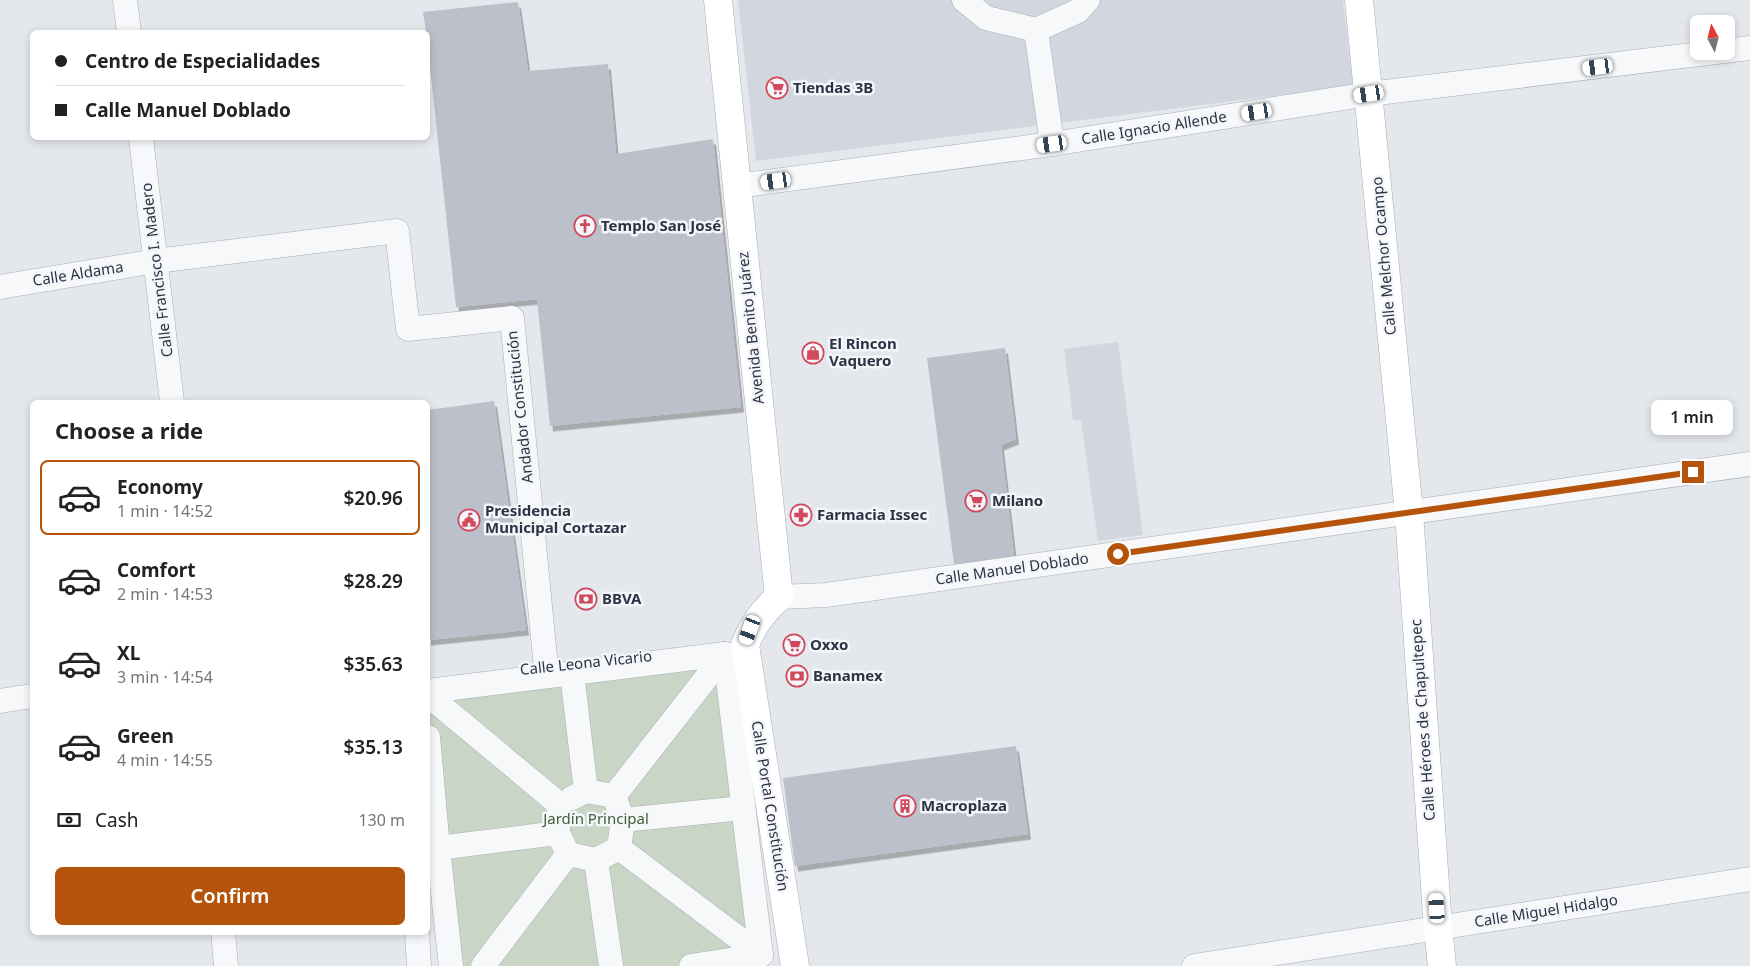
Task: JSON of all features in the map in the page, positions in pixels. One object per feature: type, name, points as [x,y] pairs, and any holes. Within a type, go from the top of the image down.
[{"type":"street","points":[[125,0],[129,30]]},
{"type":"street","name":"Avenida Benito Juárez","points":[[718,0],[778,597]]},
{"type":"street","points":[[964,0],[986,18],[1036,30],[1078,10],[1088,0]]},
{"type":"street","name":"Calle Melchor Ocampo","points":[[1359,0],[1409,513]]},
{"type":"street","points":[[1036,30],[1052,144]]},
{"type":"street","name":"Calle Ignacio Allende","points":[[736,186],[1052,144],[1369,94],[1750,48]]},
{"type":"street","name":"Calle Francisco I. Madero","points":[[141,140],[172,400]]},
{"type":"street","name":"Calle Aldama","points":[[0,286],[156,261],[397,231]]},
{"type":"street","name":"Andador Constitución","points":[[397,231],[408,329],[512,318],[546,668]]},
{"type":"street","name":"Calle Manuel Doblado","points":[[778,597],[826,595],[1750,464]]},
{"type":"street","name":"Calle Héroes de Chapultepec","points":[[1409,513],[1442,966]]},
{"type":"street","points":[[614,796],[735,650],[767,607],[778,597]]},
{"type":"street","points":[[430,691],[572,674],[735,650]]},
{"type":"street","points":[[735,650],[744,808],[762,955]]},
{"type":"street","name":"Calle Leona Vicario","points":[[430,679],[735,650]]},
{"type":"street","name":"Calle Portal Constitución","points":[[735,650],[795,966]]},
{"type":"street","points":[[572,674],[586,791]]},
{"type":"street","points":[[0,701],[30,696]]},
{"type":"street","points":[[430,697],[559,804]]},
{"type":"street","points":[[430,759],[451,966]]},
{"type":"street","points":[[559,804],[586,791],[614,796]]},
{"type":"street","points":[[614,796],[623,820],[619,848]]},
{"type":"street","points":[[559,804],[558,833],[568,854]]},
{"type":"street","points":[[623,820],[744,808]]},
{"type":"street","points":[[438,848],[558,833]]},
{"type":"street","points":[[619,848],[762,955]]},
{"type":"street","points":[[568,854],[596,860],[619,848]]},
{"type":"street","points":[[483,966],[568,854]]},
{"type":"street","points":[[596,860],[611,966]]},
{"type":"street","name":"Calle Miguel Hidalgo","points":[[1194,966],[1750,879]]},
{"type":"street","points":[[223,935],[226,966]]},
{"type":"street","points":[[417,935],[419,966]]},
{"type":"street","points":[[691,966],[762,955]]},
{"type":"shaded area","points":[[738,0],[1343,0],[1353,86],[756,161]]},
{"type":"shaded area","points":[[1118,342],[1143,535],[1098,541],[1081,420],[1073,420],[1064,349]]},
{"type":"green space","name":"Jardín Principal","points":[[725,654],[761,955],[691,966],[451,966],[430,757],[430,691]]},
{"type":"building","name":"Templo San José","points":[[518,2],[528,71],[608,64],[616,154],[713,139],[741,407],[550,426],[537,299],[456,307],[430,67],[430,30],[426,30],[423,12]]},
{"type":"building","name":"Milano","points":[[1005,348],[1016,439],[1001,445],[1014,556],[954,564],[927,358]]},
{"type":"building","name":"Presidencia Municipal Cortazar","points":[[494,401],[526,630],[430,640],[430,410]]},
{"type":"building","name":"Macroplaza","points":[[1016,746],[1028,834],[795,866],[783,778]]},
{"type":"place","name":"Tiendas 3B","points":[[777,88]]},
{"type":"place","name":"Templo San José","points":[[585,226]]},
{"type":"place","name":"El Rincon Vaquero","points":[[813,353]]},
{"type":"place","name":"Milano","points":[[976,501]]},
{"type":"place","name":"Farmacia Issec","points":[[801,515]]},
{"type":"place","name":"Presidencia Municipal Cortazar","points":[[469,520]]},
{"type":"place","name":"BBVA","points":[[586,599]]},
{"type":"place","name":"Oxxo","points":[[794,645]]},
{"type":"place","name":"Banamex","points":[[797,676]]},
{"type":"place","name":"Macroplaza","points":[[905,806]]},
{"type":"route","points":[[1118,554],[1693,472]]}]
